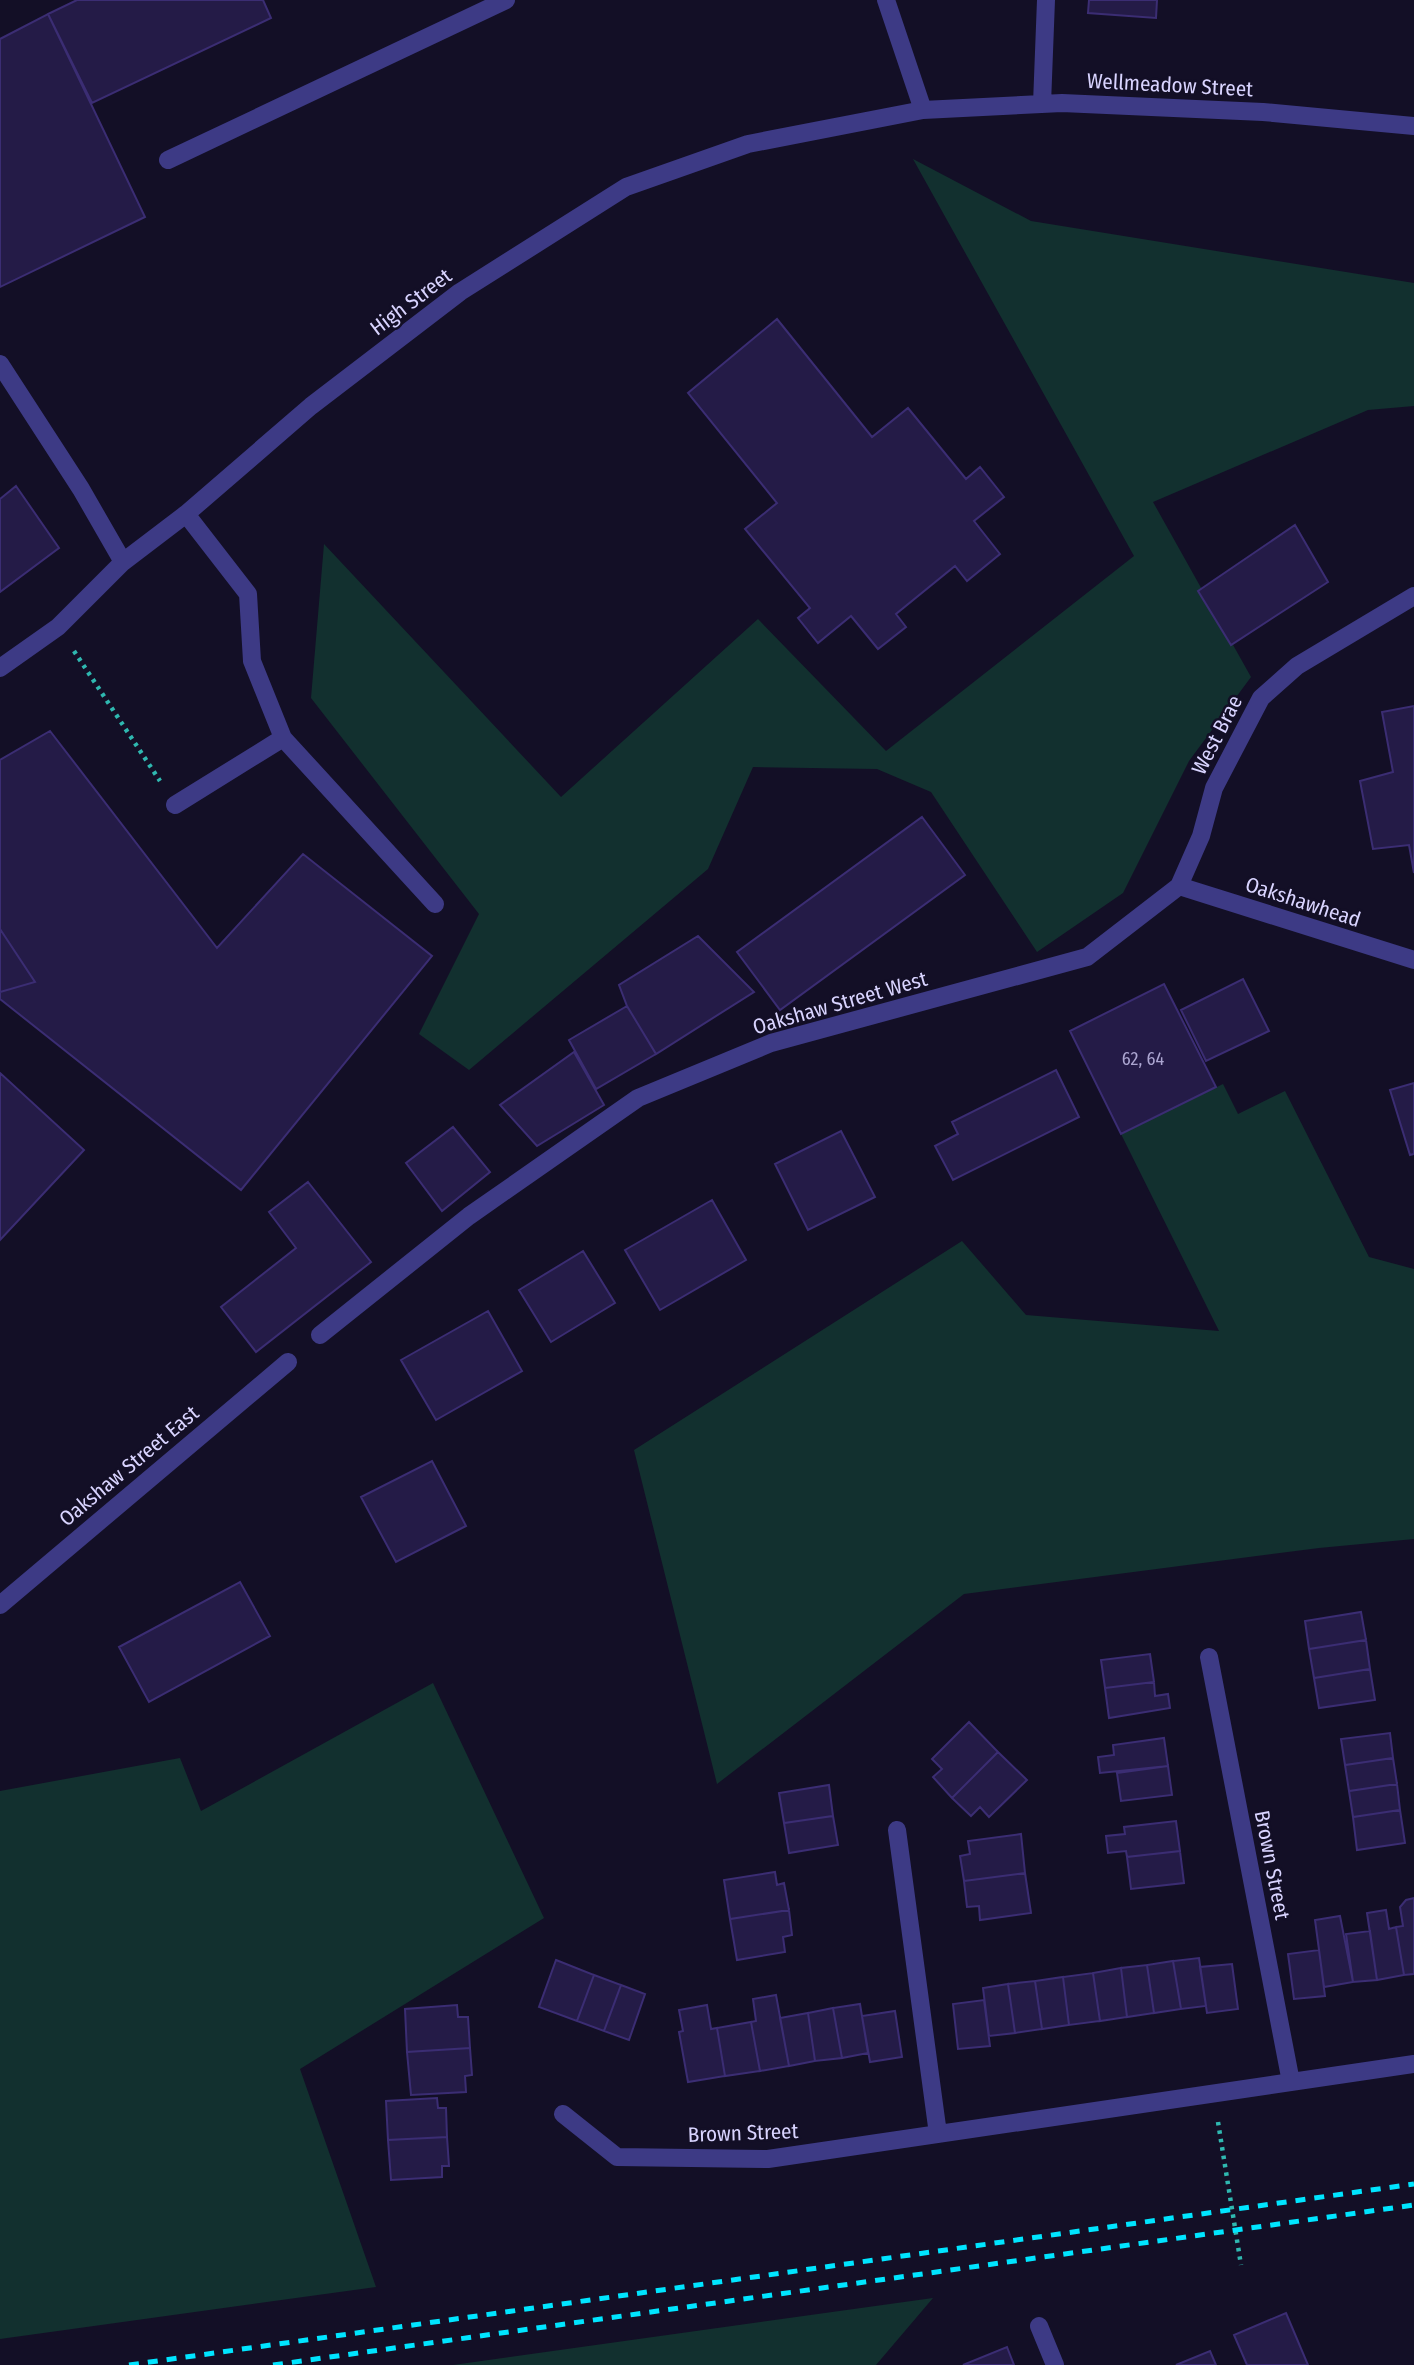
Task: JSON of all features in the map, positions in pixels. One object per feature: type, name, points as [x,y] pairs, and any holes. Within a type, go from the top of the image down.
[{"type":"street","points":[[168,160],[506,0]]},
{"type":"street","points":[[886,0],[923,110]]},
{"type":"street","points":[[1042,104],[1046,0]]},
{"type":"street","name":"Wellmeadow Street","points":[[923,110],[1042,104],[1263,112],[1414,126]]},
{"type":"street","name":"High Street","points":[[0,668],[58,627],[123,562],[186,514],[312,406],[460,292],[626,187],[748,144],[923,110]]},
{"type":"street","points":[[0,364],[81,489],[123,562]]},
{"type":"street","points":[[186,514],[248,594],[252,661],[283,738],[435,904]]},
{"type":"street","name":"West Brae","points":[[1179,886],[1201,836],[1214,788],[1261,698],[1297,666],[1414,596]]},
{"type":"street","points":[[175,805],[283,738]]},
{"type":"street","name":"Oakshawhead","points":[[1179,886],[1414,960]]},
{"type":"street","name":"Oakshaw Street West","points":[[320,1335],[468,1216],[638,1098],[771,1043],[1087,957],[1179,886]]},
{"type":"street","name":"Oakshaw Street East","points":[[0,1604],[288,1362]]},
{"type":"street","name":"Brown Street","points":[[1209,1657],[1291,2082]]},
{"type":"street","points":[[897,1829],[938,2134]]},
{"type":"street","name":"Brown Street","points":[[563,2114],[617,2157],[768,2159],[1414,2064]]},
{"type":"street","points":[[1038,2326],[1055,2365]]},
{"type":"path","points":[[58,627],[175,805]]},
{"type":"path","points":[[1213,2094],[1241,2265]]},
{"type":"green space","points":[[913,159],[1031,221],[1414,283],[1414,406],[1368,410],[1153,502],[1251,677],[1189,761],[1123,893],[1037,952],[931,792],[877,769],[753,767],[708,869],[469,1070],[419,1034],[479,914],[311,698],[324,544],[561,797],[758,619],[886,751],[1134,556]]},
{"type":"green space","points":[[1223,1084],[1238,1114],[1285,1091],[1369,1257],[1414,1269],[1414,1539],[1319,1548],[964,1594],[717,1784],[634,1450],[962,1241],[1026,1315],[1219,1331],[1121,1134]]},
{"type":"green space","points":[[433,1683],[544,1918],[300,2069],[376,2287],[0,2339],[0,1791],[180,1758],[201,1811]]},
{"type":"green space","points":[[933,2298],[876,2365],[453,2365]]},
{"type":"building","points":[[77,0],[263,0],[271,18],[92,103],[48,14]]},
{"type":"building","points":[[1089,0],[1157,0],[1156,18],[1088,13]]},
{"type":"building","points":[[48,14],[145,217],[0,287],[0,39]]},
{"type":"building","points":[[777,319],[872,437],[908,408],[966,479],[980,467],[1004,497],[974,521],[1000,554],[967,581],[955,566],[896,614],[906,627],[878,649],[851,616],[818,643],[798,618],[810,608],[745,529],[777,503],[688,393]]},
{"type":"building","points":[[16,486],[59,548],[0,592],[0,499]]},
{"type":"building","points":[[1295,525],[1328,582],[1231,645],[1198,591]]},
{"type":"building","points":[[1414,706],[1414,873],[1409,845],[1373,849],[1360,781],[1393,772],[1382,712]]},
{"type":"building","points":[[50,731],[217,948],[303,854],[432,956],[241,1190],[0,999],[0,992],[35,982],[0,929],[0,760]]},
{"type":"building","points":[[922,817],[965,875],[780,1010],[737,952]]},
{"type":"building","points":[[0,929],[35,982],[0,992]]},
{"type":"building","points":[[698,936],[754,992],[656,1054],[627,1006],[619,985]]},
{"type":"building","points":[[1243,979],[1269,1031],[1206,1061],[1181,1010]]},
{"type":"building","points":[[1164,984],[1216,1087],[1121,1134],[1070,1031]]},
{"type":"building","points":[[627,1006],[656,1054],[596,1089],[569,1040]]},
{"type":"building","points":[[574,1052],[604,1105],[537,1146],[500,1105]]},
{"type":"building","points":[[1056,1070],[1079,1117],[953,1180],[935,1146],[958,1134],[952,1122]]},
{"type":"building","points":[[0,1073],[84,1150],[0,1240]]},
{"type":"building","points":[[1414,1083],[1414,1154],[1410,1155],[1390,1090]]},
{"type":"building","points":[[453,1127],[490,1172],[442,1211],[406,1163]]},
{"type":"building","points":[[841,1131],[875,1197],[808,1230],[775,1164]]},
{"type":"building","points":[[308,1182],[371,1262],[256,1352],[221,1307],[296,1248],[269,1212]]},
{"type":"building","points":[[712,1200],[746,1260],[660,1310],[625,1250]]},
{"type":"building","points":[[583,1251],[615,1303],[551,1342],[519,1290]]},
{"type":"building","points":[[488,1311],[522,1371],[436,1420],[401,1360]]},
{"type":"building","points":[[432,1461],[466,1526],[396,1562],[361,1497]]},
{"type":"building","points":[[240,1582],[270,1636],[149,1702],[119,1647]]},
{"type":"building","points":[[1361,1612],[1366,1640],[1309,1649],[1305,1621]]},
{"type":"building","points":[[1366,1640],[1370,1669],[1314,1678],[1309,1649]]},
{"type":"building","points":[[1150,1654],[1154,1682],[1105,1688],[1101,1660]]},
{"type":"building","points":[[1370,1669],[1375,1700],[1319,1708],[1314,1678]]},
{"type":"building","points":[[1154,1682],[1155,1696],[1168,1694],[1170,1708],[1109,1718],[1105,1688]]},
{"type":"building","points":[[969,1722],[998,1752],[952,1798],[933,1777],[942,1769],[932,1759]]},
{"type":"building","points":[[1390,1733],[1393,1758],[1345,1765],[1341,1739]]},
{"type":"building","points":[[1164,1738],[1168,1766],[1100,1773],[1098,1757],[1114,1755],[1113,1745]]},
{"type":"building","points":[[998,1752],[1027,1780],[989,1817],[980,1807],[971,1816],[952,1798]]},
{"type":"building","points":[[1393,1758],[1397,1784],[1349,1791],[1345,1765]]},
{"type":"building","points":[[1168,1766],[1172,1795],[1121,1801],[1117,1773]]},
{"type":"building","points":[[1397,1784],[1400,1810],[1353,1817],[1349,1791]]},
{"type":"building","points":[[829,1785],[833,1816],[784,1823],[779,1793]]},
{"type":"building","points":[[1400,1810],[1405,1843],[1357,1850],[1353,1817]]},
{"type":"building","points":[[833,1816],[838,1845],[789,1853],[784,1823]]},
{"type":"building","points":[[1176,1821],[1180,1851],[1127,1857],[1126,1851],[1108,1853],[1106,1836],[1125,1834],[1124,1827]]},
{"type":"building","points":[[1021,1834],[1025,1873],[964,1881],[960,1856],[970,1854],[968,1841]]},
{"type":"building","points":[[1180,1851],[1184,1883],[1131,1889],[1127,1857]]},
{"type":"building","points":[[775,1872],[777,1885],[784,1883],[789,1910],[730,1919],[724,1880]]},
{"type":"building","points":[[1025,1873],[1031,1913],[980,1920],[979,1906],[967,1907],[964,1881]]},
{"type":"building","points":[[1414,1898],[1414,1974],[1404,1975],[1396,1927],[1403,1926],[1400,1907],[1406,1900]]},
{"type":"building","points":[[789,1910],[792,1935],[783,1937],[785,1952],[737,1960],[730,1919]]},
{"type":"building","points":[[1386,1910],[1389,1929],[1396,1927],[1404,1975],[1377,1980],[1367,1913]]},
{"type":"building","points":[[1340,1916],[1353,1982],[1324,1987],[1315,1920]]},
{"type":"building","points":[[1370,1931],[1377,1980],[1353,1982],[1346,1934]]},
{"type":"building","points":[[1319,1950],[1325,1996],[1294,1999],[1288,1954]]},
{"type":"building","points":[[1199,1958],[1206,2006],[1181,2009],[1173,1961]]},
{"type":"building","points":[[556,1960],[594,1975],[577,2021],[539,2007]]},
{"type":"building","points":[[1173,1961],[1181,2009],[1154,2013],[1147,1965]]},
{"type":"building","points":[[1232,1964],[1238,2009],[1207,2013],[1200,1967]]},
{"type":"building","points":[[1147,1965],[1154,2013],[1127,2017],[1121,1968]]},
{"type":"building","points":[[1121,1968],[1127,2017],[1100,2021],[1093,1973]]},
{"type":"building","points":[[1093,1973],[1100,2021],[1069,2025],[1063,1977]]},
{"type":"building","points":[[594,1975],[621,1985],[604,2031],[577,2021]]},
{"type":"building","points":[[1063,1977],[1069,2025],[1042,2029],[1035,1981]]},
{"type":"building","points":[[1035,1981],[1042,2029],[1015,2033],[1008,1984]]},
{"type":"building","points":[[1008,1984],[1015,2033],[989,2036],[983,1988]]},
{"type":"building","points":[[621,1985],[645,1994],[629,2040],[604,2031]]},
{"type":"building","points":[[776,1995],[789,2066],[760,2071],[751,2022],[756,2021],[753,1999]]},
{"type":"building","points":[[984,2000],[990,2046],[958,2049],[953,2004]]},
{"type":"building","points":[[860,2004],[868,2053],[842,2058],[833,2008]]},
{"type":"building","points":[[457,2005],[458,2017],[468,2017],[470,2048],[407,2052],[405,2009]]},
{"type":"building","points":[[707,2005],[711,2029],[717,2028],[725,2076],[688,2082],[679,2032],[683,2031],[679,2010]]},
{"type":"building","points":[[833,2008],[842,2058],[815,2061],[808,2013]]},
{"type":"building","points":[[895,2011],[902,2057],[870,2062],[862,2016]]},
{"type":"building","points":[[808,2013],[815,2061],[789,2066],[780,2018]]},
{"type":"building","points":[[751,2022],[760,2071],[725,2076],[717,2028]]},
{"type":"building","points":[[470,2048],[472,2075],[465,2076],[466,2092],[411,2095],[407,2052]]},
{"type":"building","points":[[437,2098],[438,2108],[446,2108],[447,2137],[388,2140],[386,2101]]},
{"type":"building","points":[[447,2137],[449,2166],[442,2166],[442,2177],[391,2180],[388,2140]]},
{"type":"building","points":[[1286,2313],[1308,2365],[1247,2365],[1234,2335]]},
{"type":"building","points":[[1007,2347],[1014,2365],[963,2365]]},
{"type":"building","points":[[1210,2351],[1216,2365],[1176,2365]]},
{"type":"railway","points":[[129,2365],[1414,2184]]},
{"type":"railway","points":[[273,2365],[1414,2205]]}]
